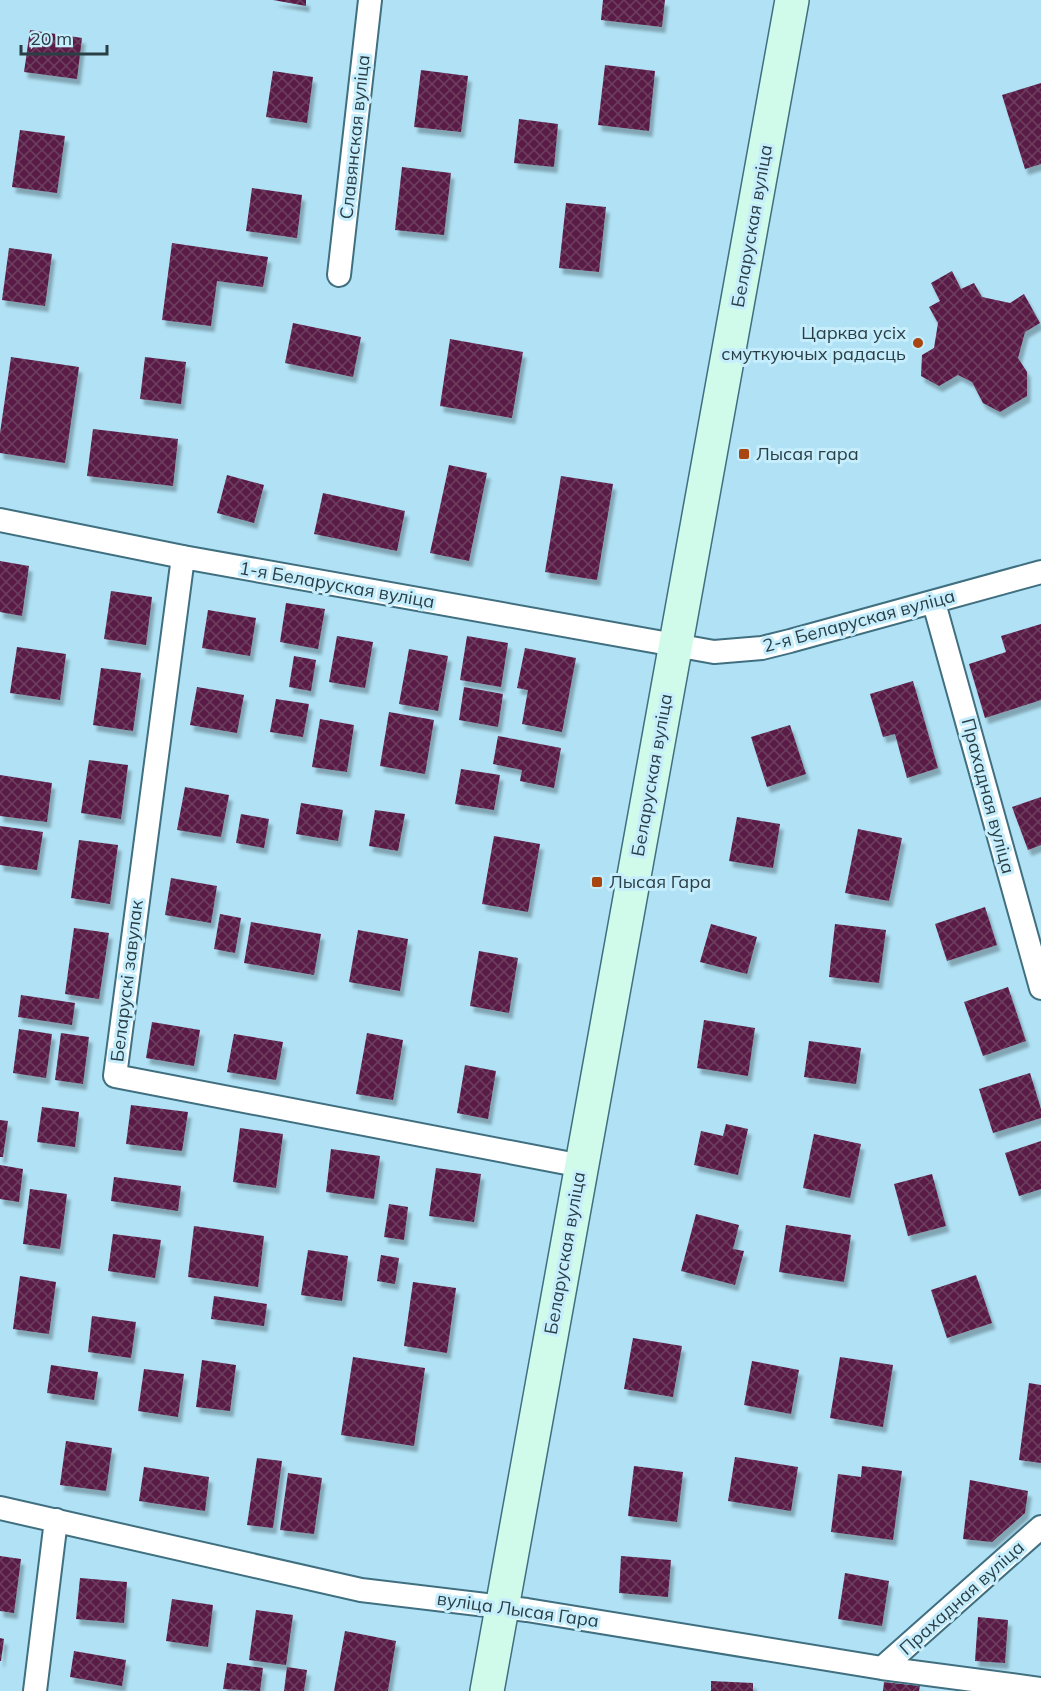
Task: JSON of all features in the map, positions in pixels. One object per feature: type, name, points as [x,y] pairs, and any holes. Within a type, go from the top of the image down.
[{"type":"main road","name":"Беларуская вуліца","points":[[487,1691],[792,0]]},
{"type":"street","name":"Славянская вуліца","points":[[339,275],[370,0]]},
{"type":"street","name":"1-я Беларуская вуліца","points":[[0,520],[183,557],[675,646]]},
{"type":"street","name":"Беларускі завулак","points":[[183,557],[115,1076],[582,1166]]},
{"type":"street","name":"2-я Беларуская вуліца","points":[[675,646],[714,652],[762,648],[1041,572]]},
{"type":"street","name":"Прахадная вуліца","points":[[934,603],[1041,988]]},
{"type":"street","name":"вуліца Лысая Гара","points":[[0,1509],[361,1590],[503,1607],[1008,1688],[1041,1689]]},
{"type":"street","points":[[35,1691],[56,1520]]},
{"type":"street","name":"Прахадная вуліца","points":[[882,1668],[1041,1527]]},
{"type":"building","points":[[273,0],[306,0],[306,6]]},
{"type":"building","points":[[603,0],[665,0],[662,27],[601,20]]},
{"type":"building","points":[[30,30],[82,38],[77,79],[24,72]]},
{"type":"building","points":[[605,65],[655,71],[649,131],[598,125]]},
{"type":"building","points":[[421,70],[468,76],[461,132],[414,127]]},
{"type":"building","points":[[273,71],[313,77],[307,123],[266,117]]},
{"type":"building","points":[[1041,83],[1041,164],[1025,169],[1002,95]]},
{"type":"building","points":[[519,119],[558,124],[554,167],[514,163]]},
{"type":"building","points":[[20,130],[65,136],[57,193],[12,187]]},
{"type":"building","points":[[402,167],[451,173],[444,235],[395,230]]},
{"type":"building","points":[[252,188],[302,195],[297,238],[246,231]]},
{"type":"building","points":[[566,203],[606,207],[599,272],[559,268]]},
{"type":"building","points":[[172,243],[268,257],[263,287],[217,281],[211,326],[162,320]]},
{"type":"building","points":[[9,248],[52,254],[45,306],[2,300]]},
{"type":"building","points":[[952,271],[961,289],[974,283],[982,297],[1010,303],[1024,294],[1040,323],[1025,332],[1018,358],[1027,372],[1027,396],[1000,412],[983,403],[972,382],[958,375],[939,386],[921,376],[922,355],[934,348],[938,323],[929,307],[940,301],[931,283]]},
{"type":"building","points":[[293,323],[361,337],[353,377],[285,363]]},
{"type":"building","points":[[450,339],[523,352],[512,418],[440,406]]},
{"type":"building","points":[[11,357],[79,367],[65,463],[0,453],[0,433]]},
{"type":"building","points":[[145,357],[186,362],[181,404],[140,399]]},
{"type":"building","points":[[93,429],[178,439],[173,486],[87,476]]},
{"type":"building","points":[[449,465],[487,473],[469,561],[430,553]]},
{"type":"building","points":[[227,475],[264,485],[254,523],[217,513]]},
{"type":"building","points":[[561,476],[613,484],[597,580],[545,572]]},
{"type":"building","points":[[323,493],[405,511],[397,551],[314,534]]},
{"type":"building","points":[[0,561],[29,566],[22,616],[0,612]]},
{"type":"building","points":[[111,591],[152,597],[146,645],[104,639]]},
{"type":"building","points":[[286,603],[325,609],[318,649],[280,642]]},
{"type":"building","points":[[208,610],[256,618],[250,656],[202,648]]},
{"type":"building","points":[[1041,624],[1041,700],[985,718],[969,664],[1006,652],[1001,636]]},
{"type":"building","points":[[337,636],[373,642],[365,688],[329,682]]},
{"type":"building","points":[[467,636],[508,643],[501,687],[460,680]]},
{"type":"building","points":[[17,647],[66,654],[60,700],[10,693]]},
{"type":"building","points":[[525,648],[576,658],[562,732],[522,724],[528,690],[517,688]]},
{"type":"building","points":[[409,649],[448,656],[438,711],[399,704]]},
{"type":"building","points":[[294,656],[316,660],[311,691],[289,687]]},
{"type":"building","points":[[101,668],[141,673],[133,731],[93,725]]},
{"type":"building","points":[[913,681],[938,768],[907,778],[895,734],[883,737],[870,694]]},
{"type":"building","points":[[197,687],[244,695],[237,733],[190,725]]},
{"type":"building","points":[[464,687],[503,694],[498,727],[459,720]]},
{"type":"building","points":[[276,699],[309,704],[303,737],[270,732]]},
{"type":"building","points":[[389,712],[434,720],[425,774],[380,766]]},
{"type":"building","points":[[320,719],[354,725],[347,772],[312,767]]},
{"type":"building","points":[[790,725],[806,774],[767,787],[751,737]]},
{"type":"building","points":[[498,736],[561,748],[554,788],[520,781],[522,770],[493,764]]},
{"type":"building","points":[[89,760],[128,765],[121,819],[81,813]]},
{"type":"building","points":[[461,769],[500,775],[494,810],[455,804]]},
{"type":"building","points":[[0,775],[52,783],[47,822],[0,816]]},
{"type":"building","points":[[185,787],[229,795],[221,837],[177,830]]},
{"type":"building","points":[[1041,797],[1041,845],[1028,850],[1012,807]]},
{"type":"building","points":[[301,803],[343,810],[338,841],[296,834]]},
{"type":"building","points":[[375,810],[405,814],[398,851],[369,846]]},
{"type":"building","points":[[241,814],[269,819],[264,848],[236,843]]},
{"type":"building","points":[[737,817],[780,824],[773,868],[729,861]]},
{"type":"building","points":[[0,826],[43,832],[37,870],[0,865]]},
{"type":"building","points":[[858,829],[902,838],[889,901],[845,893]]},
{"type":"building","points":[[494,836],[540,844],[528,912],[482,904]]},
{"type":"building","points":[[79,840],[118,845],[110,904],[71,898]]},
{"type":"building","points":[[171,878],[217,886],[211,923],[165,915]]},
{"type":"building","points":[[985,907],[997,945],[947,961],[935,924]]},
{"type":"building","points":[[220,914],[241,918],[235,953],[214,949]]},
{"type":"building","points":[[251,922],[321,934],[314,975],[244,963]]},
{"type":"building","points":[[711,924],[757,937],[747,974],[700,962]]},
{"type":"building","points":[[835,924],[886,930],[879,983],[829,977]]},
{"type":"building","points":[[74,928],[109,933],[99,999],[65,994]]},
{"type":"building","points":[[358,930],[408,939],[400,991],[349,982]]},
{"type":"building","points":[[479,951],[518,958],[509,1013],[470,1006]]},
{"type":"building","points":[[1008,987],[1026,1041],[983,1056],[964,1002]]},
{"type":"building","points":[[21,995],[75,1003],[72,1025],[18,1017]]},
{"type":"building","points":[[704,1020],[755,1028],[748,1076],[697,1068]]},
{"type":"building","points":[[152,1022],[200,1030],[194,1066],[146,1058]]},
{"type":"building","points":[[19,1029],[52,1034],[46,1078],[13,1073]]},
{"type":"building","points":[[61,1033],[89,1037],[83,1084],[55,1080]]},
{"type":"building","points":[[367,1033],[403,1040],[393,1100],[356,1094]]},
{"type":"building","points":[[234,1034],[283,1042],[276,1080],[227,1072]]},
{"type":"building","points":[[809,1041],[861,1048],[856,1084],[804,1077]]},
{"type":"building","points":[[465,1065],[496,1071],[488,1119],[457,1113]]},
{"type":"building","points":[[1030,1073],[1041,1109],[1041,1118],[993,1133],[979,1089]]},
{"type":"building","points":[[131,1105],[188,1112],[182,1151],[126,1144]]},
{"type":"building","points":[[42,1107],[79,1112],[75,1147],[37,1142]]},
{"type":"building","points":[[0,1120],[8,1121],[3,1157],[0,1157]]},
{"type":"building","points":[[726,1124],[748,1129],[738,1175],[694,1165],[701,1131],[723,1136]]},
{"type":"building","points":[[240,1128],[283,1134],[276,1188],[233,1182]]},
{"type":"building","points":[[814,1134],[861,1144],[850,1198],[803,1188]]},
{"type":"building","points":[[1041,1141],[1041,1189],[1019,1196],[1005,1153]]},
{"type":"building","points":[[331,1149],[380,1156],[374,1199],[326,1192]]},
{"type":"building","points":[[0,1165],[23,1169],[19,1202],[0,1199]]},
{"type":"building","points":[[436,1168],[481,1174],[474,1222],[429,1216]]},
{"type":"building","points":[[932,1174],[946,1226],[908,1236],[894,1184]]},
{"type":"building","points":[[114,1177],[181,1186],[178,1211],[111,1201]]},
{"type":"building","points":[[30,1189],[67,1194],[60,1249],[23,1244]]},
{"type":"building","points":[[389,1204],[408,1207],[404,1240],[384,1237]]},
{"type":"building","points":[[696,1214],[739,1225],[733,1249],[744,1251],[735,1285],[681,1271]]},
{"type":"building","points":[[786,1225],[851,1235],[844,1282],[779,1272]]},
{"type":"building","points":[[194,1226],[264,1236],[258,1287],[188,1277]]},
{"type":"building","points":[[113,1234],[161,1240],[155,1278],[108,1271]]},
{"type":"building","points":[[308,1250],[348,1256],[342,1301],[301,1295]]},
{"type":"building","points":[[381,1255],[399,1258],[395,1284],[377,1281]]},
{"type":"building","points":[[976,1275],[992,1323],[947,1338],[931,1290]]},
{"type":"building","points":[[20,1276],[56,1282],[49,1334],[13,1329]]},
{"type":"building","points":[[413,1282],[456,1288],[447,1353],[404,1346]]},
{"type":"building","points":[[214,1296],[267,1304],[264,1326],[211,1319]]},
{"type":"building","points":[[92,1316],[136,1322],[131,1358],[88,1352]]},
{"type":"building","points":[[633,1338],[682,1346],[673,1397],[624,1389]]},
{"type":"building","points":[[353,1357],[425,1368],[414,1446],[341,1435]]},
{"type":"building","points":[[840,1357],[893,1365],[883,1427],[830,1418]]},
{"type":"building","points":[[202,1360],[236,1365],[230,1411],[196,1407]]},
{"type":"building","points":[[752,1361],[799,1370],[791,1414],[744,1405]]},
{"type":"building","points":[[51,1365],[98,1372],[94,1400],[47,1393]]},
{"type":"building","points":[[144,1369],[184,1374],[178,1417],[138,1411]]},
{"type":"building","points":[[1029,1383],[1041,1385],[1041,1463],[1019,1460]]},
{"type":"building","points":[[66,1441],[112,1448],[106,1491],[60,1485]]},
{"type":"building","points":[[735,1457],[798,1467],[791,1511],[728,1501]]},
{"type":"building","points":[[257,1458],[282,1461],[273,1528],[247,1525]]},
{"type":"building","points":[[634,1466],[683,1472],[677,1522],[628,1516]]},
{"type":"building","points":[[862,1466],[902,1471],[893,1540],[831,1532],[838,1474],[861,1477]]},
{"type":"building","points":[[144,1467],[209,1477],[205,1511],[139,1501]]},
{"type":"building","points":[[288,1473],[322,1478],[314,1534],[280,1530]]},
{"type":"building","points":[[970,1480],[1028,1491],[1025,1513],[992,1542],[963,1539]]},
{"type":"building","points":[[0,1556],[21,1559],[14,1613],[0,1611]]},
{"type":"building","points":[[621,1556],[671,1560],[668,1597],[619,1593]]},
{"type":"building","points":[[845,1573],[889,1581],[882,1626],[838,1619]]},
{"type":"building","points":[[80,1578],[127,1582],[124,1623],[76,1619]]},
{"type":"building","points":[[172,1599],[213,1605],[208,1647],[166,1641]]},
{"type":"building","points":[[256,1610],[293,1615],[286,1665],[249,1660]]},
{"type":"building","points":[[978,1617],[1008,1620],[1005,1663],[975,1661]]},
{"type":"building","points":[[345,1631],[396,1641],[388,1691],[334,1691]]},
{"type":"building","points":[[0,1638],[4,1639],[1,1661],[0,1661]]},
{"type":"building","points":[[74,1651],[126,1660],[122,1686],[70,1677]]},
{"type":"building","points":[[227,1663],[263,1668],[260,1691],[223,1689]]},
{"type":"building","points":[[287,1667],[307,1670],[304,1691],[284,1691]]},
{"type":"building","points":[[711,1681],[753,1683],[753,1691],[711,1691]]},
{"type":"building","points":[[884,1682],[920,1686],[919,1691],[883,1691]]},
{"type":"place","name":"Царква усіх смуткуючых радасць","points":[[918,343]]},
{"type":"place","name":"Лысая гара","points":[[744,454]]},
{"type":"place","name":"Лысая Гара","points":[[597,882]]}]
